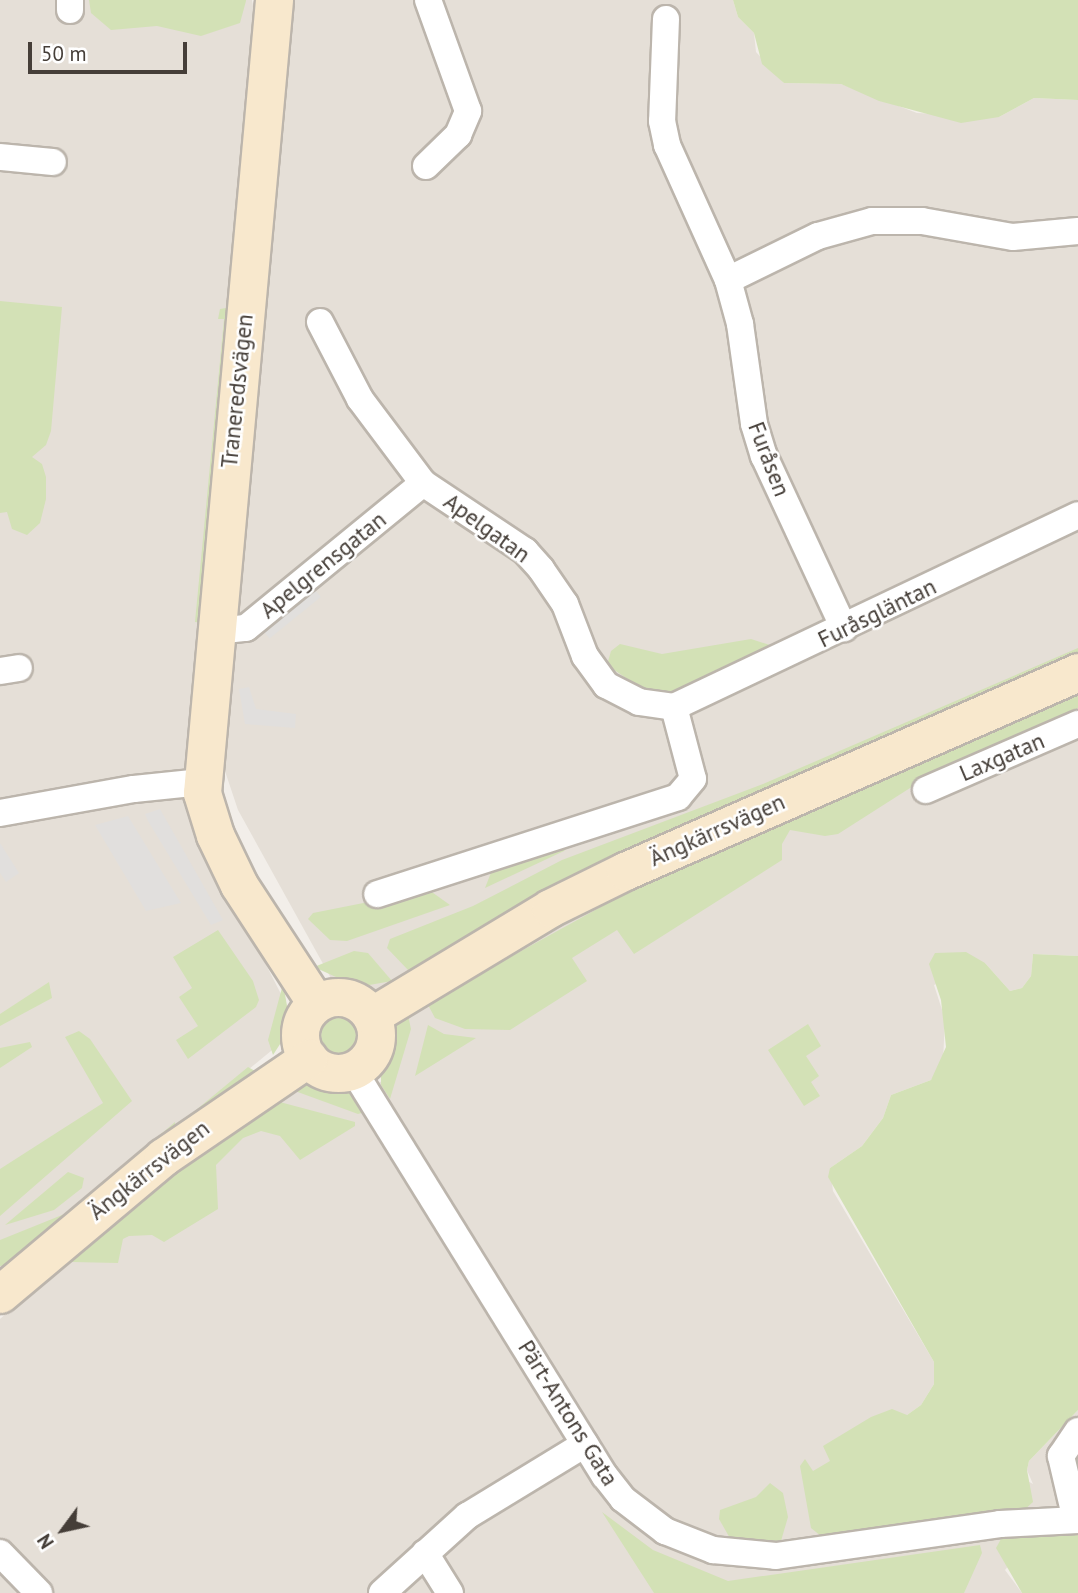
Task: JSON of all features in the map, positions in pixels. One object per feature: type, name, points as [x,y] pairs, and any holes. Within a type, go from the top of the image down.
[{"type":"street","name":"Traneredsvägen","points":[[274,0],[202,782],[215,835],[239,885],[316,1003]]},
{"type":"street","points":[[426,166],[458,135],[468,111],[428,0]]},
{"type":"street","name":"Furåsen","points":[[666,19],[662,121],[667,145],[728,280],[740,324],[754,424],[764,456],[844,628]]},
{"type":"street","points":[[0,157],[52,162]]},
{"type":"street","points":[[728,280],[818,236],[872,221],[922,221],[1013,237],[1078,231]]},
{"type":"street","name":"Apelgatan","points":[[320,322],[360,399],[423,483],[524,551],[541,569],[565,604],[585,656],[606,685],[639,702],[674,708]]},
{"type":"street","name":"Apelgrensgatan","points":[[216,631],[246,628],[423,483]]},
{"type":"street","name":"Furåsgläntan","points":[[674,708],[1078,515]]},
{"type":"street","name":"Ängkärrsvägen","points":[[371,1016],[550,908],[625,871],[1078,672]]},
{"type":"street","points":[[377,894],[678,797],[694,779],[674,708]]},
{"type":"street","name":"Laxgatan","points":[[926,790],[1078,724]]},
{"type":"street","points":[[0,813],[134,789],[202,782]]},
{"type":"street","points":[[340,996],[363,1006],[371,1016],[374,1047],[353,1070],[333,1073],[308,1058],[300,1035],[307,1012],[316,1003],[340,996]]},
{"type":"street","name":"Ängkärrsvägen","points":[[0,1294],[163,1157],[308,1058]]},
{"type":"street","name":"Pärt-Antons Gata","points":[[353,1070],[585,1444],[623,1499],[642,1516],[689,1543],[743,1556],[804,1554],[1000,1524],[1077,1520],[1061,1456],[1078,1431]]},
{"type":"street","points":[[382,1593],[425,1553],[490,1501],[585,1444]]},
{"type":"street","points":[[0,1553],[39,1593]]},
{"type":"street","points":[[425,1553],[450,1593]]},
{"type":"shaded area","points":[[0,0],[252,0],[261,56],[210,856],[281,994],[283,1041],[0,1275]]},
{"type":"shaded area","points":[[282,0],[733,0],[738,17],[754,33],[756,52],[784,83],[841,84],[917,113],[999,117],[1034,98],[1078,100],[1078,667],[367,1000],[332,980],[238,810],[224,768],[252,341]]},
{"type":"shaded area","points":[[312,586],[321,597],[270,638],[261,628]]},
{"type":"shaded area","points":[[1078,681],[1078,956],[1033,954],[1031,976],[1022,988],[1010,991],[985,963],[934,985],[945,1019],[943,1061],[931,1080],[891,1095],[883,1118],[862,1146],[830,1168],[833,1191],[934,1362],[934,1384],[921,1405],[907,1415],[1033,1484],[1027,1470],[1029,1461],[1078,1410],[1078,1535],[1036,1533],[1005,1570],[1022,1593],[0,1593],[0,1319],[75,1253],[247,1119],[302,1089],[343,1103],[382,1081],[383,1036],[390,1022],[572,910]]},
{"type":"shaded area","points":[[249,687],[256,709],[296,714],[295,728],[245,724],[239,689]]},
{"type":"shaded area","points":[[160,809],[223,920],[211,925],[148,821],[145,814]]},
{"type":"shaded area","points":[[128,816],[181,903],[146,911],[95,825]]},
{"type":"shaded area","points":[[0,843],[19,873],[6,882],[0,873]]},
{"type":"green space","points":[[89,0],[246,1],[240,23],[201,36],[157,26],[111,30],[91,13]]},
{"type":"green space","points":[[733,0],[1078,0],[1078,100],[1034,98],[999,117],[961,123],[879,101],[841,84],[784,83],[762,64],[754,33],[738,17]]},
{"type":"green space","points":[[0,301],[62,307],[51,431],[46,445],[32,457],[42,464],[46,477],[46,499],[40,523],[27,535],[12,529],[7,512],[0,513]]},
{"type":"green space","points":[[220,309],[232,310],[205,623],[195,622],[224,319],[218,319]]},
{"type":"green space","points":[[751,639],[776,647],[676,693],[645,691],[607,665],[611,651],[620,644],[662,654]]},
{"type":"green space","points":[[1078,648],[1078,659],[509,913],[409,971],[387,948],[390,939],[473,906],[562,860],[763,784]]},
{"type":"green space","points":[[1078,691],[1078,708],[943,767],[838,834],[825,836],[790,830],[782,844],[782,860],[634,954],[617,930],[572,958],[587,981],[510,1030],[465,1029],[435,1018],[427,1003],[655,877]]},
{"type":"green space","points":[[570,844],[564,851],[485,888],[494,865]]},
{"type":"green space","points":[[429,890],[450,905],[347,941],[330,940],[308,919],[313,913]]},
{"type":"green space","points":[[218,930],[253,981],[259,1000],[256,1007],[188,1059],[176,1040],[198,1026],[179,997],[192,988],[173,957]]},
{"type":"green space","points":[[354,951],[368,953],[392,981],[358,987],[314,967]]},
{"type":"green space","points":[[966,952],[985,963],[1010,991],[1022,988],[1031,976],[1033,954],[1078,956],[1078,1410],[1029,1461],[1027,1470],[1033,1502],[1022,1512],[821,1536],[811,1528],[800,1466],[805,1459],[813,1471],[830,1461],[823,1446],[871,1417],[892,1409],[907,1415],[921,1405],[934,1384],[934,1362],[828,1177],[830,1168],[862,1146],[883,1118],[891,1095],[931,1080],[946,1047],[941,1000],[929,964],[935,953]]},
{"type":"green space","points":[[49,982],[52,998],[0,1026],[0,1014]]},
{"type":"green space","points":[[283,984],[291,1027],[273,1055],[268,1040]]},
{"type":"green space","points":[[408,1015],[411,1029],[390,1099],[381,1085],[381,1057],[396,1026]]},
{"type":"green space","points":[[339,1018],[352,1023],[357,1036],[352,1049],[339,1054],[326,1049],[321,1036],[326,1023]]},
{"type":"green space","points":[[808,1024],[821,1046],[806,1056],[819,1076],[811,1082],[820,1096],[804,1106],[768,1050]]},
{"type":"green space","points":[[428,1025],[444,1034],[476,1038],[415,1076]]},
{"type":"green space","points":[[79,1031],[90,1039],[132,1101],[0,1216],[0,1169],[103,1103],[65,1037]]},
{"type":"green space","points":[[30,1042],[32,1047],[0,1068],[0,1048]]},
{"type":"green space","points":[[248,1067],[255,1071],[206,1109],[190,1115]]},
{"type":"green space","points":[[322,1080],[352,1090],[365,1112],[358,1114],[295,1091],[307,1082]]},
{"type":"green space","points":[[276,1101],[355,1122],[355,1126],[300,1160],[280,1136],[261,1131],[243,1138],[216,1165],[218,1209],[164,1242],[152,1235],[129,1236],[123,1239],[118,1263],[72,1262],[59,1256],[191,1153]]},
{"type":"green space","points":[[175,1122],[175,1131],[12,1265],[0,1266],[0,1240],[72,1211]]},
{"type":"green space","points":[[68,1172],[84,1178],[82,1188],[54,1210],[5,1225]]},
{"type":"green space","points":[[770,1483],[783,1493],[788,1517],[781,1541],[773,1546],[731,1540],[719,1519],[720,1510],[756,1497]]},
{"type":"green space","points":[[602,1512],[653,1550],[728,1581],[980,1545],[982,1553],[964,1593],[654,1593]]},
{"type":"green space","points":[[1018,1535],[1078,1535],[1078,1593],[1022,1593],[996,1548],[1001,1539]]}]
